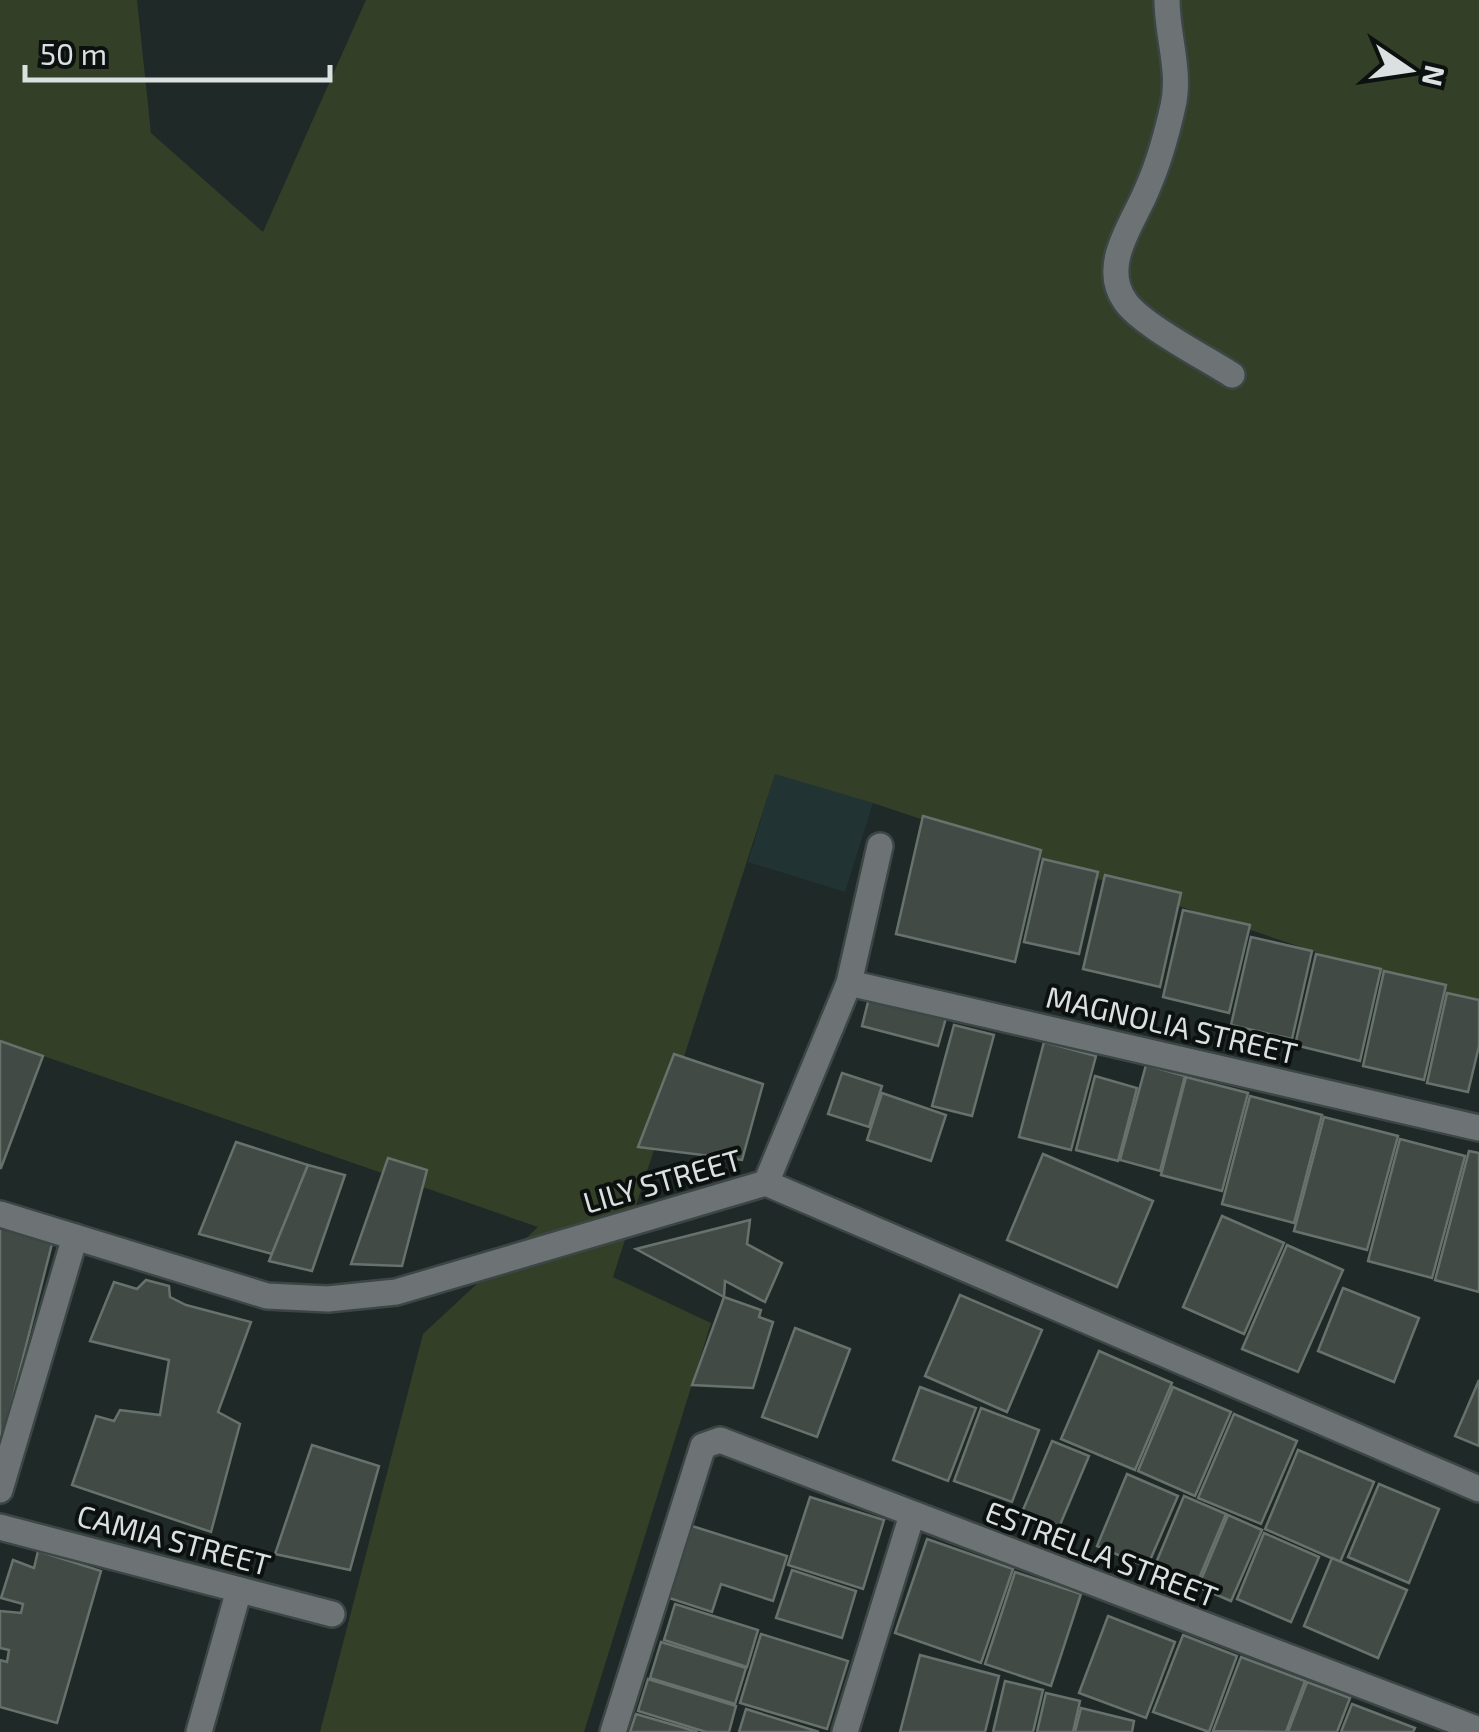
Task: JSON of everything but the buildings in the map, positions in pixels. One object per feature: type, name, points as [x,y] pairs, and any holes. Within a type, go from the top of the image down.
[{"type":"street","points":[[1167,0],[1167,30],[1176,73],[1174,103],[1148,186],[1118,255],[1117,280],[1121,296],[1134,311],[1232,375]]},
{"type":"street","points":[[766,1183],[850,982],[880,846]]},
{"type":"street","name":"MAGNOLIA STREET","points":[[850,982],[1479,1128]]},
{"type":"street","name":"LILY STREET","points":[[0,1214],[267,1296],[328,1300],[396,1292],[766,1183],[1479,1489]]},
{"type":"street","points":[[0,1490],[75,1237]]},
{"type":"street","name":"ESTRELLA STREET","points":[[613,1732],[703,1446],[720,1440],[1479,1730]]},
{"type":"street","points":[[844,1732],[912,1516]]},
{"type":"street","name":"CAMIA STREET","points":[[0,1527],[332,1614]]},
{"type":"street","points":[[199,1732],[240,1590]]},
{"type":"shaded area","points":[[775,773],[873,803],[845,892],[748,862]]},
{"type":"green space","points":[[0,0],[137,0],[151,133],[263,232],[366,0],[1479,0],[1479,1007],[873,803],[775,774],[613,1277],[711,1323],[584,1732],[320,1732],[423,1334],[538,1227],[0,1041]]}]
